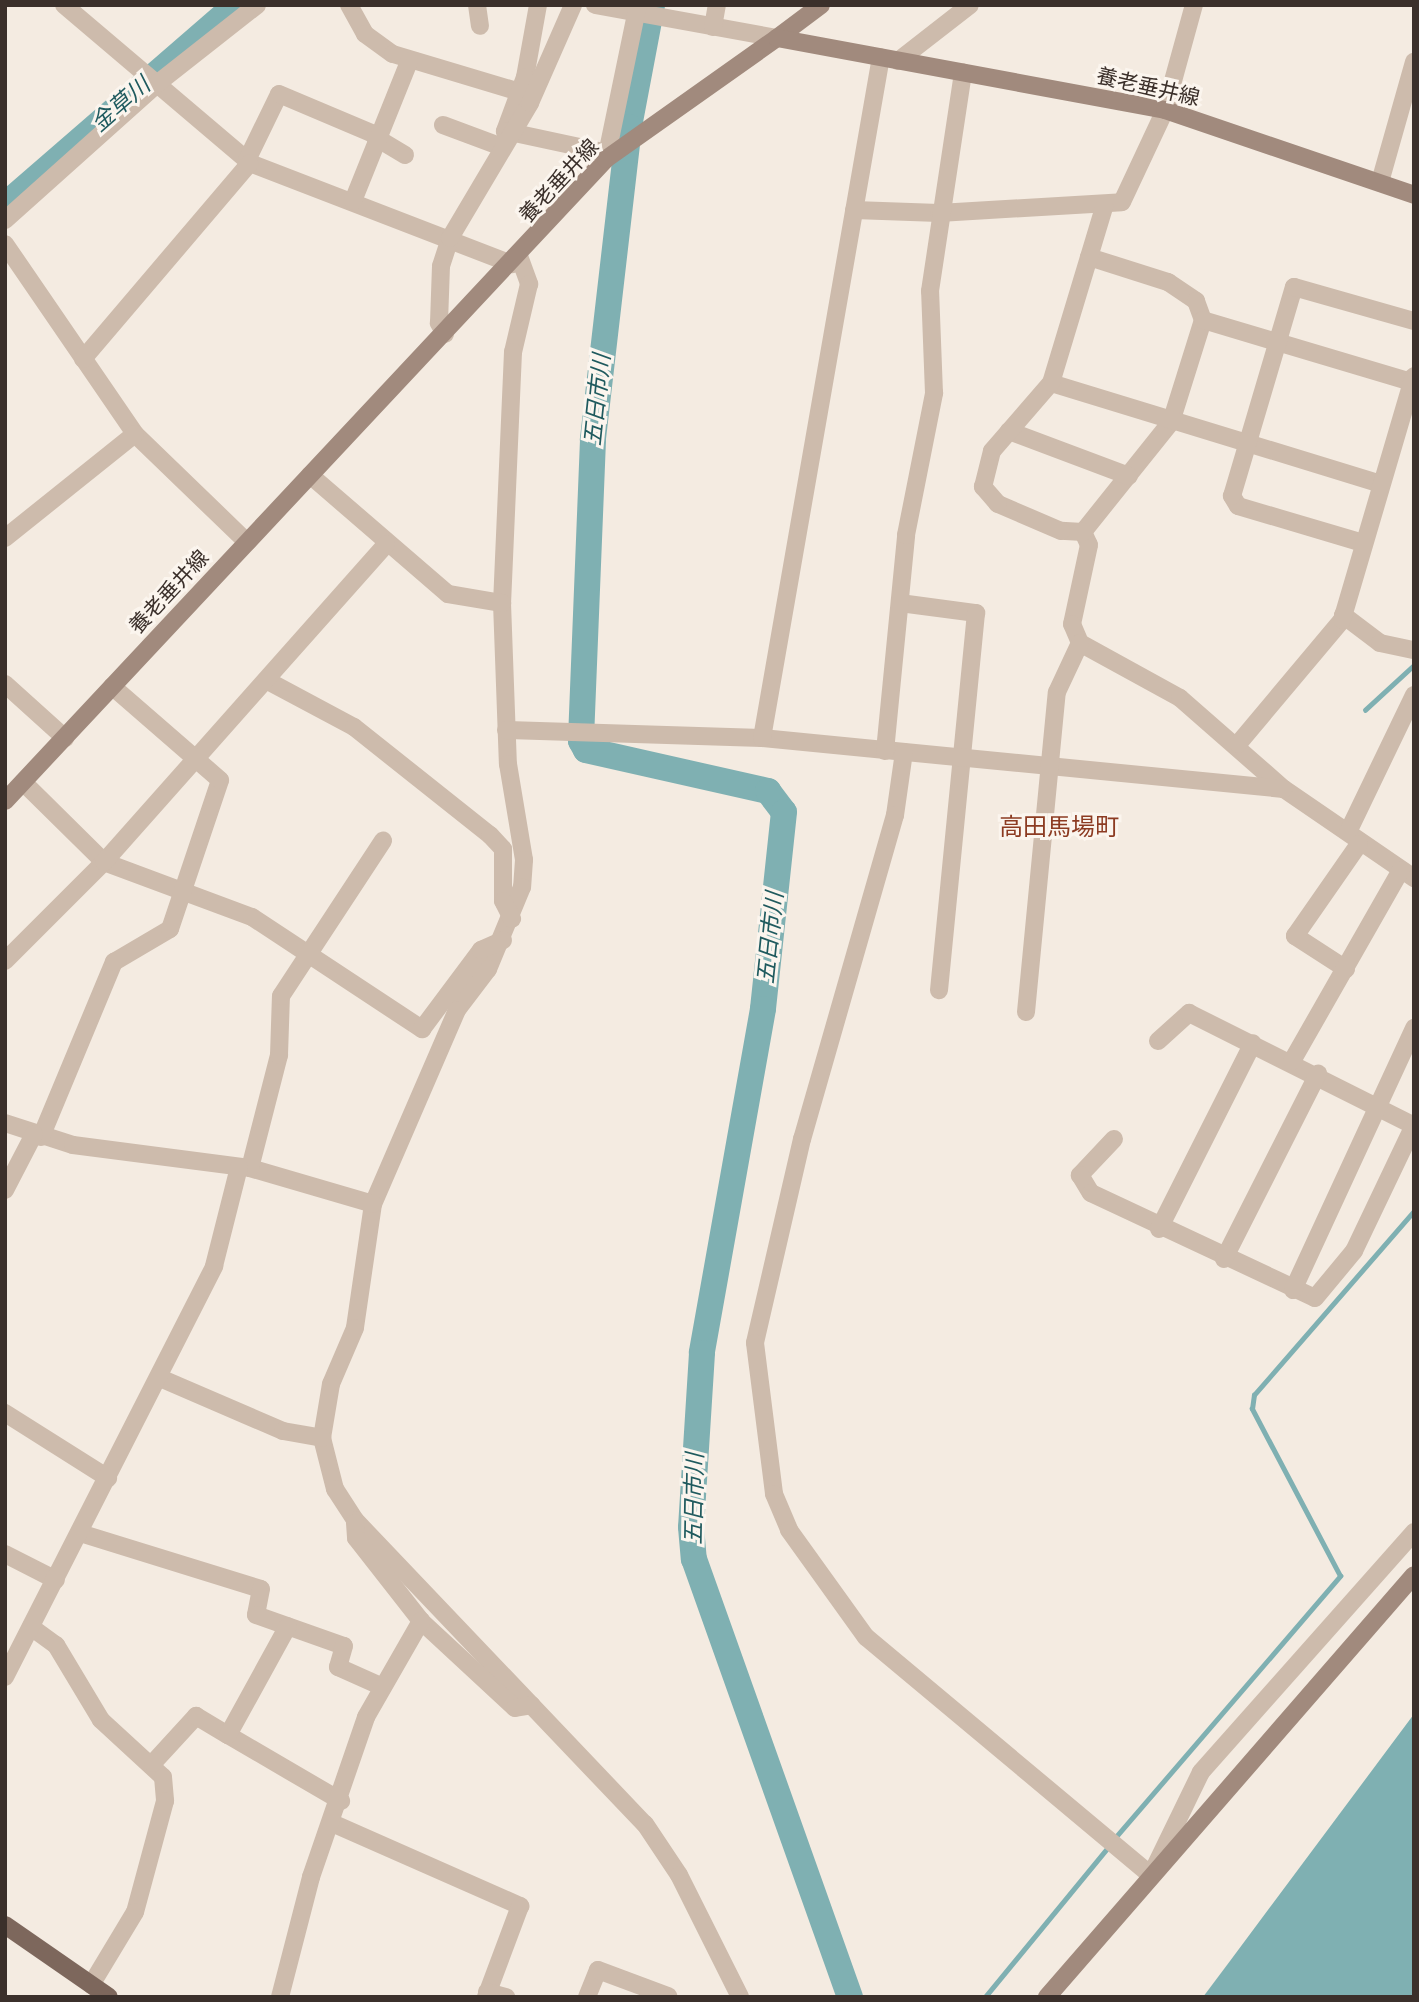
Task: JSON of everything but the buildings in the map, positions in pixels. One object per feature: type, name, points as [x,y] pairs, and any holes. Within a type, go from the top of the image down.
[{"type":"main road","points":[[777,38],[821,5]]},
{"type":"main road","name":"養老垂井線","points":[[5,801],[310,475],[516,260],[612,153],[777,38],[1166,110],[1414,195]]},
{"type":"main road","points":[[1047,1997],[1414,1575]]},
{"type":"main road","points":[[5,1925],[109,1997]]},
{"type":"street","points":[[64,5],[249,161],[450,238],[516,260],[529,285],[513,352],[502,603],[506,730],[524,860],[512,919],[503,940],[457,1010],[373,1204],[355,1328],[331,1384],[322,1438],[335,1489],[355,1520],[645,1824],[679,1875],[740,1997]]},
{"type":"street","points":[[5,220],[158,83],[257,5]]},
{"type":"street","points":[[349,5],[365,34],[409,62],[520,92]]},
{"type":"street","points":[[477,5],[480,26]]},
{"type":"street","points":[[506,141],[505,131],[520,92],[538,5]]},
{"type":"street","points":[[446,334],[439,323],[441,266],[450,238],[506,141],[573,5]]},
{"type":"street","points":[[595,5],[664,12],[713,27],[777,38]]},
{"type":"street","points":[[713,27],[717,5]]},
{"type":"street","points":[[762,738],[854,210],[890,59],[970,5]]},
{"type":"street","points":[[854,210],[939,214],[1104,207],[1122,202],[1133,184],[1166,110],[1194,5]]},
{"type":"street","points":[[443,125],[506,141],[612,153],[637,9]]},
{"type":"street","points":[[353,201],[375,136],[409,62]]},
{"type":"street","points":[[1380,182],[1414,62]]},
{"type":"street","points":[[885,751],[900,603],[934,393],[930,291],[939,214],[963,72]]},
{"type":"street","points":[[83,359],[249,161],[279,94],[375,136],[405,155]]},
{"type":"street","points":[[1083,532],[1061,531],[998,504],[983,487],[992,451],[1051,383],[1104,207]]},
{"type":"street","points":[[5,244],[135,435],[247,542]]},
{"type":"street","points":[[1083,532],[1171,422],[1203,320],[1196,301],[1168,282],[1089,257]]},
{"type":"street","points":[[1363,542],[1238,506],[1232,496],[1294,287],[1414,321]]},
{"type":"street","points":[[1203,320],[1413,379],[1379,483],[1343,615],[1238,744]]},
{"type":"street","points":[[1051,383],[1171,422],[1379,483]]},
{"type":"street","points":[[1009,431],[1129,476]]},
{"type":"street","points":[[5,538],[135,435]]},
{"type":"street","points":[[310,475],[386,544],[448,594],[502,603]]},
{"type":"street","points":[[1083,532],[1089,545],[1072,624],[1080,642],[1180,698],[1238,744],[1284,789],[1407,874],[1346,969],[1292,1061]]},
{"type":"street","points":[[5,961],[104,862],[386,544]]},
{"type":"street","points":[[900,603],[976,613],[939,990]]},
{"type":"street","points":[[1343,615],[1380,643],[1414,650]]},
{"type":"street","points":[[1026,1012],[1052,766],[1057,692],[1080,642]]},
{"type":"street","points":[[266,680],[354,727],[490,835],[503,849],[503,901],[512,919]]},
{"type":"street","points":[[5,684],[65,738]]},
{"type":"street","points":[[5,1191],[37,1135],[114,962],[170,929],[220,780],[112,686]]},
{"type":"street","points":[[1346,969],[1295,936],[1354,838],[1414,695]]},
{"type":"street","points":[[506,730],[762,738],[1284,789]]},
{"type":"street","points":[[904,752],[895,815],[802,1139],[755,1343],[774,1494],[789,1530],[866,1637],[1152,1875],[1201,1772],[1414,1532]]},
{"type":"street","points":[[23,782],[104,862],[252,917],[309,952],[422,1029],[481,950],[503,940]]},
{"type":"street","points":[[5,1677],[160,1378],[214,1266],[279,1055],[281,996],[383,841]]},
{"type":"street","points":[[1114,1139],[1080,1175],[1091,1193],[1159,1229],[1315,1298],[1354,1251],[1414,1125],[1380,1104],[1189,1013],[1158,1041]]},
{"type":"street","points":[[1293,1290],[1414,1028]]},
{"type":"street","points":[[1159,1229],[1253,1043]]},
{"type":"street","points":[[1224,1259],[1318,1074]]},
{"type":"street","points":[[5,1123],[37,1135],[244,1167],[373,1204]]},
{"type":"street","points":[[160,1378],[245,1417],[322,1438]]},
{"type":"street","points":[[5,1413],[108,1478]]},
{"type":"street","points":[[355,1520],[356,1538],[421,1621],[515,1708],[532,1705]]},
{"type":"street","points":[[80,1533],[261,1589],[257,1615],[344,1646],[338,1667],[383,1687]]},
{"type":"street","points":[[5,1554],[55,1580]]},
{"type":"street","points":[[280,1997],[366,1717],[421,1621]]},
{"type":"street","points":[[228,1735],[288,1626]]},
{"type":"street","points":[[31,1627],[55,1645],[101,1720],[153,1763],[163,1777],[165,1801],[148,1871],[125,1934],[91,1985]]},
{"type":"street","points":[[153,1763],[197,1716],[341,1801]]},
{"type":"street","points":[[332,1823],[520,1906],[486,1995],[506,1997]]},
{"type":"street","points":[[587,1997],[598,1970],[668,1996]]},
{"type":"water","points":[[1414,1714],[1414,1997],[1203,1997],[1230,1961]]},
{"type":"waterway","name":"金草川","points":[[5,205],[236,5]]},
{"type":"waterway","name":"五日市川","points":[[652,5],[629,127],[593,440],[581,741],[586,750],[768,791],[784,812],[763,1009],[702,1353],[691,1527],[694,1559],[850,1997]]},
{"type":"waterway","points":[[1365,710],[1414,665]]},
{"type":"waterway","points":[[1114,1839],[1340,1576],[1252,1409],[1254,1395],[1414,1211]]},
{"type":"waterway","points":[[985,1997],[1109,1846]]},
{"type":"district","name":"高田馬場町","points":[[1059,828]]}]
